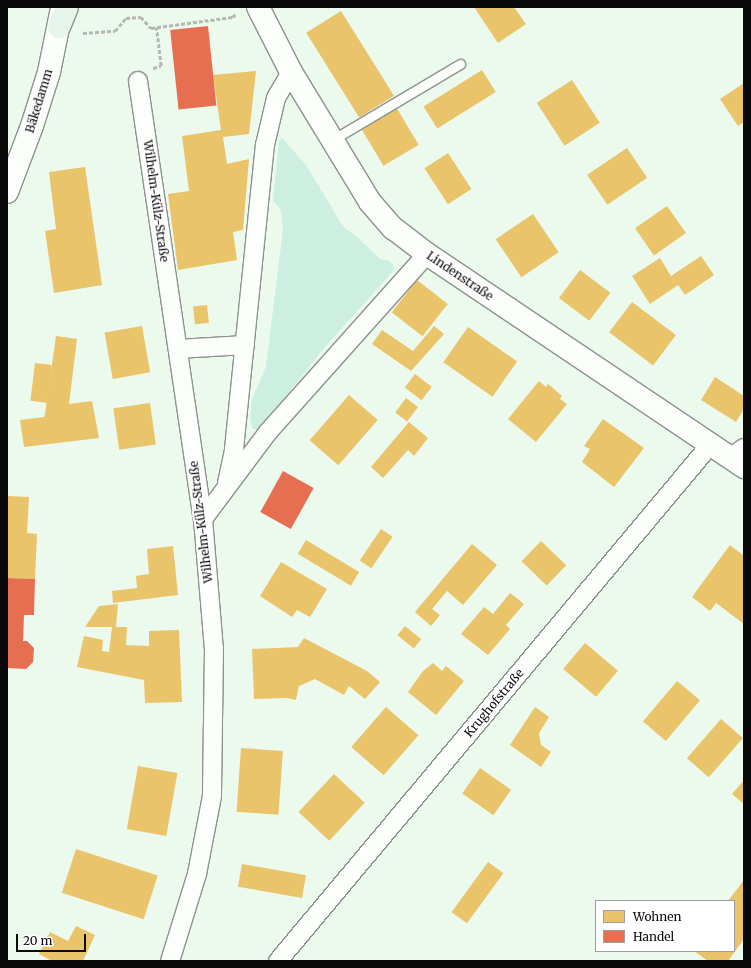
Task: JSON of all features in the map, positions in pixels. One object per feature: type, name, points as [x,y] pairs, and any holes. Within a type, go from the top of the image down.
[{"type":"main road","points":[[61,17],[67,7]]},
{"type":"street","name":"Lindenstraße","points":[[250,8],[291,72],[370,202],[394,228],[427,254],[710,445],[739,458]]},
{"type":"street","name":"Bäkedamm","points":[[7,192],[32,126],[61,17]]},
{"type":"street","points":[[227,483],[234,449],[265,145],[276,98],[291,72]]},
{"type":"street","name":"Wilhelm-Külz-Straße","points":[[138,81],[203,519],[214,649],[212,796],[197,874],[170,961]]},
{"type":"street","points":[[203,519],[227,483],[268,432],[427,254]]},
{"type":"street","points":[[178,349],[244,345]]},
{"type":"street","name":"Krughofstraße","points":[[278,961],[710,445]]},
{"type":"lane","points":[[332,140],[460,64]]},
{"type":"path","points":[[83,33],[114,31],[126,18],[141,17],[151,28],[232,17],[250,8]]},
{"type":"path","points":[[138,81],[145,69],[161,66],[156,27]]},
{"type":"green space","points":[[282,138],[306,165],[344,228],[355,235],[380,259],[390,261],[395,269],[325,347],[259,430],[252,428],[250,418],[252,399],[266,367],[283,230],[281,210],[273,201],[279,141]]},
{"type":"building: Wohnen","points":[[474,7],[514,7],[526,24],[498,43]]},
{"type":"building: Wohnen","points":[[341,11],[394,96],[359,118],[306,33]]},
{"type":"building: Wohnen","points":[[482,70],[496,92],[437,129],[423,107]]},
{"type":"building: Wohnen","points":[[256,71],[249,134],[223,137],[227,164],[249,159],[243,230],[233,232],[237,260],[178,270],[168,194],[189,191],[182,136],[221,130],[213,75]]},
{"type":"building: Wohnen","points":[[572,80],[600,123],[565,146],[537,103]]},
{"type":"building: Wohnen","points":[[744,83],[744,122],[738,126],[720,99]]},
{"type":"building: Wohnen","points":[[396,107],[419,145],[384,166],[361,128]]},
{"type":"building: Wohnen","points":[[627,148],[647,178],[607,205],[587,175]]},
{"type":"building: Wohnen","points":[[448,153],[471,189],[448,204],[425,168]]},
{"type":"building: Wohnen","points":[[85,167],[102,285],[54,293],[45,231],[56,229],[49,172]]},
{"type":"building: Wohnen","points":[[667,206],[686,233],[654,255],[635,228]]},
{"type":"building: Wohnen","points":[[533,214],[559,252],[521,277],[496,239]]},
{"type":"building: Wohnen","points":[[701,256],[714,275],[685,295],[678,285],[650,304],[632,276],[660,258],[671,276]]},
{"type":"building: Wohnen","points":[[580,270],[610,293],[589,321],[559,298]]},
{"type":"building: Wohnen","points":[[417,280],[448,304],[422,336],[392,312]]},
{"type":"building: Wohnen","points":[[632,302],[676,335],[653,365],[609,332]]},
{"type":"building: Wohnen","points":[[207,305],[209,323],[195,324],[193,306]]},
{"type":"building: Wohnen","points":[[142,326],[150,372],[113,379],[105,333]]},
{"type":"building: Wohnen","points":[[434,326],[444,334],[411,371],[372,344],[382,330],[413,351]]},
{"type":"building: Wohnen","points":[[468,327],[517,361],[492,397],[443,362]]},
{"type":"building: Wohnen","points":[[56,336],[77,339],[69,404],[92,401],[99,438],[24,447],[20,420],[44,417]]},
{"type":"building: Wohnen","points":[[35,363],[52,365],[47,403],[30,401]]},
{"type":"building: Wohnen","points":[[415,374],[432,387],[422,400],[405,388]]},
{"type":"building: Wohnen","points":[[715,377],[744,396],[744,409],[736,422],[701,400]]},
{"type":"building: Wohnen","points":[[539,381],[546,387],[548,384],[562,396],[560,399],[567,404],[536,442],[508,419]]},
{"type":"building: Wohnen","points":[[349,395],[378,420],[338,465],[310,440]]},
{"type":"building: Wohnen","points":[[406,398],[418,407],[407,421],[395,412]]},
{"type":"building: Wohnen","points":[[150,403],[156,445],[119,450],[113,408]]},
{"type":"building: Wohnen","points":[[603,419],[644,448],[614,487],[582,462],[590,449],[584,446]]},
{"type":"building: Wohnen","points":[[409,422],[428,438],[414,456],[408,450],[383,478],[371,467]]},
{"type":"building: Wohnen","points":[[7,496],[29,497],[27,533],[37,534],[35,579],[7,578]]},
{"type":"building: Wohnen","points":[[381,529],[393,537],[371,568],[360,561]]},
{"type":"building: Wohnen","points":[[306,540],[359,572],[351,586],[298,554]]},
{"type":"building: Wohnen","points":[[541,541],[566,565],[547,585],[522,561]]},
{"type":"building: Wohnen","points":[[472,544],[497,565],[463,605],[447,591],[432,609],[440,615],[431,626],[415,612]]},
{"type":"building: Wohnen","points":[[730,545],[744,556],[744,624],[716,603],[710,611],[692,597]]},
{"type":"building: Wohnen","points":[[173,546],[178,595],[113,603],[112,591],[137,588],[136,576],[149,574],[147,549]]},
{"type":"building: Wohnen","points":[[281,562],[327,589],[310,617],[297,610],[292,617],[260,596]]},
{"type":"building: Wohnen","points":[[510,593],[524,604],[506,625],[510,629],[488,655],[461,634],[484,607],[493,614]]},
{"type":"building: Wohnen","points":[[118,604],[116,627],[127,627],[126,645],[149,646],[149,631],[179,630],[182,702],[145,703],[144,680],[77,667],[84,636],[103,640],[102,651],[109,652],[112,627],[85,627],[99,606]]},
{"type":"building: Wohnen","points":[[405,626],[421,639],[414,649],[397,635]]},
{"type":"building: Wohnen","points":[[304,638],[367,671],[380,682],[365,699],[349,686],[344,695],[315,679],[299,686],[296,700],[287,698],[254,699],[252,649],[298,647]]},
{"type":"building: Wohnen","points":[[585,643],[618,671],[596,697],[563,669]]},
{"type":"building: Wohnen","points":[[433,663],[442,671],[446,666],[464,681],[436,715],[408,692],[423,671]]},
{"type":"building: Wohnen","points":[[677,681],[700,700],[666,741],[643,722]]},
{"type":"building: Wohnen","points":[[386,707],[418,735],[384,775],[351,747]]},
{"type":"building: Wohnen","points":[[535,707],[549,717],[539,733],[541,745],[551,752],[541,767],[510,745]]},
{"type":"building: Wohnen","points":[[721,719],[743,738],[709,777],[687,758]]},
{"type":"building: Wohnen","points":[[241,748],[283,751],[278,815],[237,812]]},
{"type":"building: Wohnen","points":[[138,766],[177,773],[166,836],[127,829]]},
{"type":"building: Wohnen","points":[[480,768],[511,790],[493,815],[462,793]]},
{"type":"building: Wohnen","points":[[334,774],[365,803],[329,841],[299,812]]},
{"type":"building: Wohnen","points":[[744,780],[744,804],[732,794]]},
{"type":"building: Wohnen","points":[[76,849],[158,876],[144,919],[62,893]]},
{"type":"building: Wohnen","points":[[488,862],[503,873],[467,923],[452,912]]},
{"type":"building: Wohnen","points":[[242,864],[306,875],[302,898],[238,887]]},
{"type":"building: Wohnen","points":[[744,880],[744,939],[735,951],[735,900],[729,900]]},
{"type":"building: Wohnen","points":[[76,926],[95,935],[83,961],[52,961],[39,954],[50,932],[68,941]]},
{"type":"building: Wohnen","points":[[695,952],[735,952],[728,961],[708,961]]},
{"type":"building: Handel","points":[[208,26],[216,106],[179,110],[170,30]]},
{"type":"building: Handel","points":[[283,471],[314,488],[291,529],[260,512]]},
{"type":"building: Handel","points":[[7,578],[35,579],[34,615],[24,615],[23,641],[27,641],[34,648],[33,662],[26,669],[7,668]]}]
